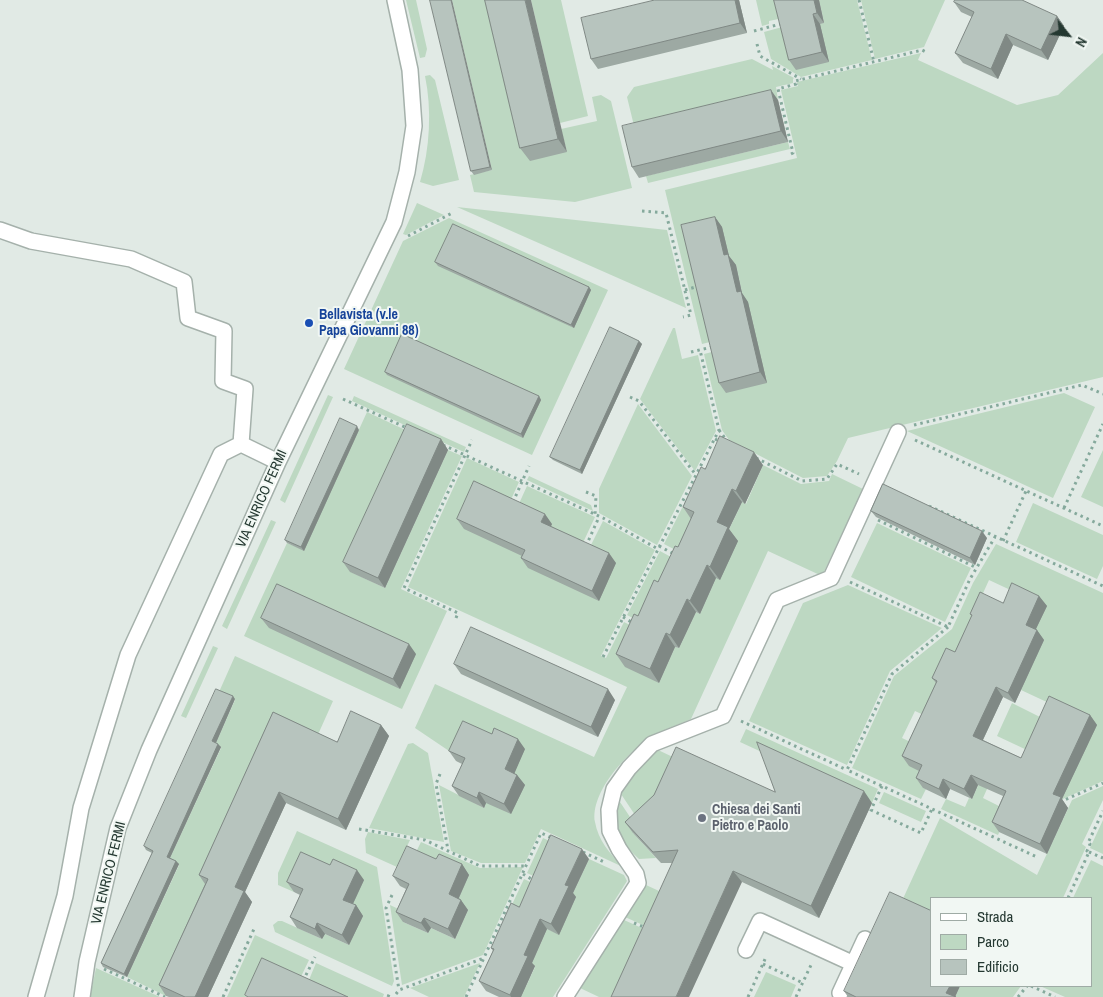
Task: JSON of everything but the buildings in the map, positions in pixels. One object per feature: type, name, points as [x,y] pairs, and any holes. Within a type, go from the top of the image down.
[{"type":"street","name":"VIA ENRICO FERMI","points":[[82,997],[87,962],[118,828],[149,750],[278,462],[390,232],[403,189],[414,126],[410,70],[395,0]]},
{"type":"street","points":[[0,230],[31,241],[131,259],[184,282],[188,318],[224,331],[223,381],[245,389],[241,444]]},
{"type":"street","points":[[565,997],[638,883],[636,874],[619,849],[610,831],[609,810],[614,789],[629,768],[652,744],[723,716],[776,600],[831,578],[898,432]]},
{"type":"street","points":[[241,444],[278,462]]},
{"type":"street","points":[[36,997],[65,896],[81,808],[128,655],[221,454],[241,444]]},
{"type":"street","points":[[746,950],[760,921],[854,964]]},
{"type":"street","points":[[840,993],[865,939]]},
{"type":"path","points":[[859,0],[874,62]]},
{"type":"path","points":[[754,30],[785,23]]},
{"type":"path","points":[[757,44],[760,56],[801,79]]},
{"type":"path","points":[[791,154],[793,153],[778,88],[796,84],[795,81],[801,79],[922,50],[928,53]]},
{"type":"path","points":[[642,210],[666,213],[691,315],[683,317]]},
{"type":"path","points":[[390,232],[404,238],[454,212]]},
{"type":"path","points":[[685,290],[704,285]]},
{"type":"path","points":[[691,352],[715,346]]},
{"type":"path","points":[[700,350],[719,430],[730,446],[715,439]]},
{"type":"path","points":[[1103,394],[1082,384],[900,429],[898,432],[1103,526]]},
{"type":"path","points":[[630,397],[639,401],[695,476],[702,480]]},
{"type":"path","points":[[343,399],[413,431]]},
{"type":"path","points":[[1064,508],[1103,424]]},
{"type":"path","points":[[603,657],[719,430]]},
{"type":"path","points":[[456,618],[458,613],[404,588],[472,440]]},
{"type":"path","points":[[439,443],[597,516],[676,555]]},
{"type":"path","points":[[748,454],[802,481],[827,479],[837,464],[876,482]]},
{"type":"path","points":[[512,506],[529,466]]},
{"type":"path","points":[[1004,541],[1026,491]]},
{"type":"path","points":[[585,549],[597,516],[596,496],[586,492]]},
{"type":"path","points":[[920,502],[1103,586]]},
{"type":"path","points":[[862,512],[977,568]]},
{"type":"path","points":[[847,770],[892,674],[948,627],[977,568],[995,537]]},
{"type":"path","points":[[833,574],[948,627]]},
{"type":"path","points":[[623,617],[636,624]]},
{"type":"path","points":[[724,714],[1037,857]]},
{"type":"path","points":[[440,774],[436,784],[448,851]]},
{"type":"path","points":[[1058,803],[1103,783]]},
{"type":"path","points":[[882,786],[871,810],[921,833],[932,809]]},
{"type":"path","points":[[1068,897],[1089,852],[1087,851],[1090,844],[1088,843],[1103,811]]},
{"type":"path","points":[[359,828],[425,840],[480,866],[526,866]]},
{"type":"path","points":[[466,997],[541,833],[559,841]]},
{"type":"path","points":[[576,849],[636,877]]},
{"type":"path","points":[[1089,852],[1103,858]]},
{"type":"path","points":[[522,874],[541,883]]},
{"type":"path","points":[[392,895],[386,908],[399,990]]},
{"type":"path","points":[[223,997],[254,929]]},
{"type":"path","points":[[748,997],[779,930]]},
{"type":"path","points":[[489,947],[495,950]]},
{"type":"path","points":[[796,997],[819,948]]},
{"type":"path","points":[[302,985],[315,957]]},
{"type":"path","points":[[396,994],[399,990],[484,958]]},
{"type":"path","points":[[87,962],[165,997]]},
{"type":"path","points":[[763,964],[803,983]]},
{"type":"path","points":[[1018,997],[1026,987]]},
{"type":"path","points":[[1033,987],[1055,997]]},
{"type":"path","points":[[388,997],[390,992]]},
{"type":"green space","points":[[406,0],[416,0],[427,49],[425,57],[420,58]]},
{"type":"green space","points":[[452,0],[491,0],[567,152],[561,129],[597,121],[592,97],[601,95],[611,101],[632,188],[575,202],[474,192],[470,175],[492,170]]},
{"type":"green space","points":[[531,0],[561,0],[588,116],[560,123]]},
{"type":"green space","points":[[756,0],[784,0],[788,17],[769,21],[769,24],[762,26]]},
{"type":"green space","points":[[819,0],[857,0],[872,60],[801,77],[771,59],[764,32],[786,26],[824,23]]},
{"type":"green space","points":[[861,0],[945,0],[924,47],[875,59]]},
{"type":"green space","points":[[921,53],[918,60],[1017,105],[1058,95],[1103,53],[1103,377],[848,438],[827,476],[803,478],[729,440],[722,430],[704,354],[716,351],[744,302],[736,265],[714,341],[702,344],[665,190],[797,158],[781,90],[798,86],[797,82]]},
{"type":"green space","points":[[752,59],[773,70],[772,66],[794,78],[793,83],[776,87],[778,100],[636,134],[627,97],[634,87]]},
{"type":"green space","points":[[430,75],[435,80],[459,180],[433,186],[420,182],[426,156],[429,129],[429,102],[425,76]]},
{"type":"green space","points":[[788,142],[790,149],[648,183],[646,176]]},
{"type":"green space","points":[[417,203],[444,215],[406,235],[403,234]]},
{"type":"green space","points":[[457,207],[667,230],[686,308]]},
{"type":"green space","points":[[449,218],[608,290],[532,455],[344,369],[403,241]]},
{"type":"green space","points":[[673,328],[675,328],[682,359],[698,355],[716,431],[695,471],[640,399]]},
{"type":"green space","points":[[1064,393],[1095,407],[1053,498],[907,431]]},
{"type":"green space","points":[[328,395],[333,397],[285,503],[280,500]]},
{"type":"green space","points":[[354,396],[466,447],[464,452],[352,401]]},
{"type":"green space","points":[[638,404],[692,476],[657,545],[599,513],[599,489]]},
{"type":"green space","points":[[367,412],[414,434],[351,572],[385,588],[448,450],[462,456],[401,589],[447,611],[402,709],[244,636],[287,543],[304,550]]},
{"type":"green space","points":[[1103,450],[1103,507],[1081,497]]},
{"type":"green space","points":[[467,458],[519,482],[509,504],[588,551],[603,521],[655,550],[601,656],[606,658],[624,622],[642,631],[659,683],[675,647],[679,648],[696,612],[700,614],[716,578],[726,536],[742,502],[746,504],[763,465],[801,484],[829,481],[832,474],[863,489],[822,576],[768,551],[691,719],[661,732],[642,743],[622,762],[605,786],[598,798],[595,822],[605,846],[623,867],[541,829],[525,863],[481,863],[451,851],[439,785],[484,808],[486,803],[458,757],[415,728],[435,684],[594,757],[627,687],[408,587]]},
{"type":"green space","points":[[529,476],[591,505],[593,511],[527,480]]},
{"type":"green space","points":[[695,482],[689,557],[664,544]]},
{"type":"green space","points":[[527,486],[595,517],[581,547],[517,508]]},
{"type":"green space","points":[[1033,503],[1103,535],[1103,566],[1097,579],[1016,542]]},
{"type":"green space","points":[[271,520],[276,522],[227,629],[222,626]]},
{"type":"green space","points":[[877,523],[971,568],[945,622],[851,577]]},
{"type":"green space","points":[[996,544],[1103,593],[1103,781],[1056,802],[1096,725],[1021,690],[1033,635],[1019,594],[989,580],[940,688],[960,732],[915,711],[902,738],[919,746],[929,775],[923,788],[926,789],[921,799],[852,768],[894,676],[952,629],[973,583]]},
{"type":"green space","points":[[660,551],[682,563],[648,626],[627,615]]},
{"type":"green space","points":[[848,585],[942,628],[890,671],[847,765],[749,721],[803,603]]},
{"type":"green space","points":[[213,646],[218,648],[186,718],[181,716]]},
{"type":"green space","points":[[235,656],[333,701],[316,739],[166,996],[127,977],[179,865],[169,860],[221,748],[215,745],[235,700],[219,692]]},
{"type":"green space","points":[[1012,703],[1044,719],[1029,751],[997,736]]},
{"type":"green space","points":[[746,729],[878,789],[872,803],[740,742]]},
{"type":"green space","points":[[413,743],[428,753],[444,842],[369,828],[408,744]]},
{"type":"green space","points":[[656,749],[677,759],[639,821],[621,794],[634,770]]},
{"type":"green space","points":[[985,770],[987,789],[983,798],[1001,807],[1013,801],[998,835],[941,809],[946,799],[965,807],[969,798],[972,799]]},
{"type":"green space","points":[[1103,786],[1103,800],[1082,844],[1086,847],[1063,897],[930,897],[930,917],[901,903],[940,818],[1037,875],[1072,800]]},
{"type":"green space","points":[[884,792],[926,811],[921,822],[879,803]]},
{"type":"green space","points":[[618,799],[638,829],[633,833],[656,858],[639,859],[622,839],[616,818]]},
{"type":"green space","points":[[1103,820],[1103,854],[1090,848]]},
{"type":"green space","points":[[297,831],[377,867],[394,981],[392,986],[275,932],[273,925],[278,921],[282,921],[322,939],[325,934],[349,945],[309,862],[294,892],[278,885],[278,873]]},
{"type":"green space","points":[[368,832],[410,840],[397,867],[366,853],[365,839]]},
{"type":"green space","points":[[543,838],[558,845],[542,880],[527,873]]},
{"type":"green space","points":[[421,842],[480,868],[523,867],[483,955],[402,985],[390,905],[407,913],[403,922],[428,933],[431,928],[455,939],[468,910],[414,856]]},
{"type":"green space","points":[[589,859],[624,875],[627,881],[553,997],[521,997],[535,967],[531,965],[547,929],[559,934],[576,897],[572,895]]},
{"type":"green space","points":[[1091,860],[1103,866],[1103,997],[1065,997],[1042,987],[1093,987],[1093,897],[1073,897]]},
{"type":"green space","points":[[524,879],[539,886],[493,945]]},
{"type":"green space","points":[[646,885],[670,896],[654,930],[625,917]]},
{"type":"green space","points":[[624,920],[653,933],[624,997],[599,997],[580,988]]},
{"type":"green space","points":[[255,935],[309,960],[298,983],[259,997],[227,997]]},
{"type":"green space","points":[[316,963],[384,994],[383,997],[328,997],[306,987]]},
{"type":"green space","points":[[480,963],[464,997],[429,997],[410,988]]},
{"type":"green space","points":[[96,968],[160,997],[90,997]]},
{"type":"green space","points":[[766,972],[796,985],[791,997],[754,997]]},
{"type":"green space","points":[[960,987],[1020,987],[1013,997],[955,997]]},
{"type":"place","name":"Bellavista (v.le Papa Giovanni 88)","points":[[309,323]]},
{"type":"place","name":"Chiesa dei Santi Pietro e Paolo","points":[[702,818]]}]
